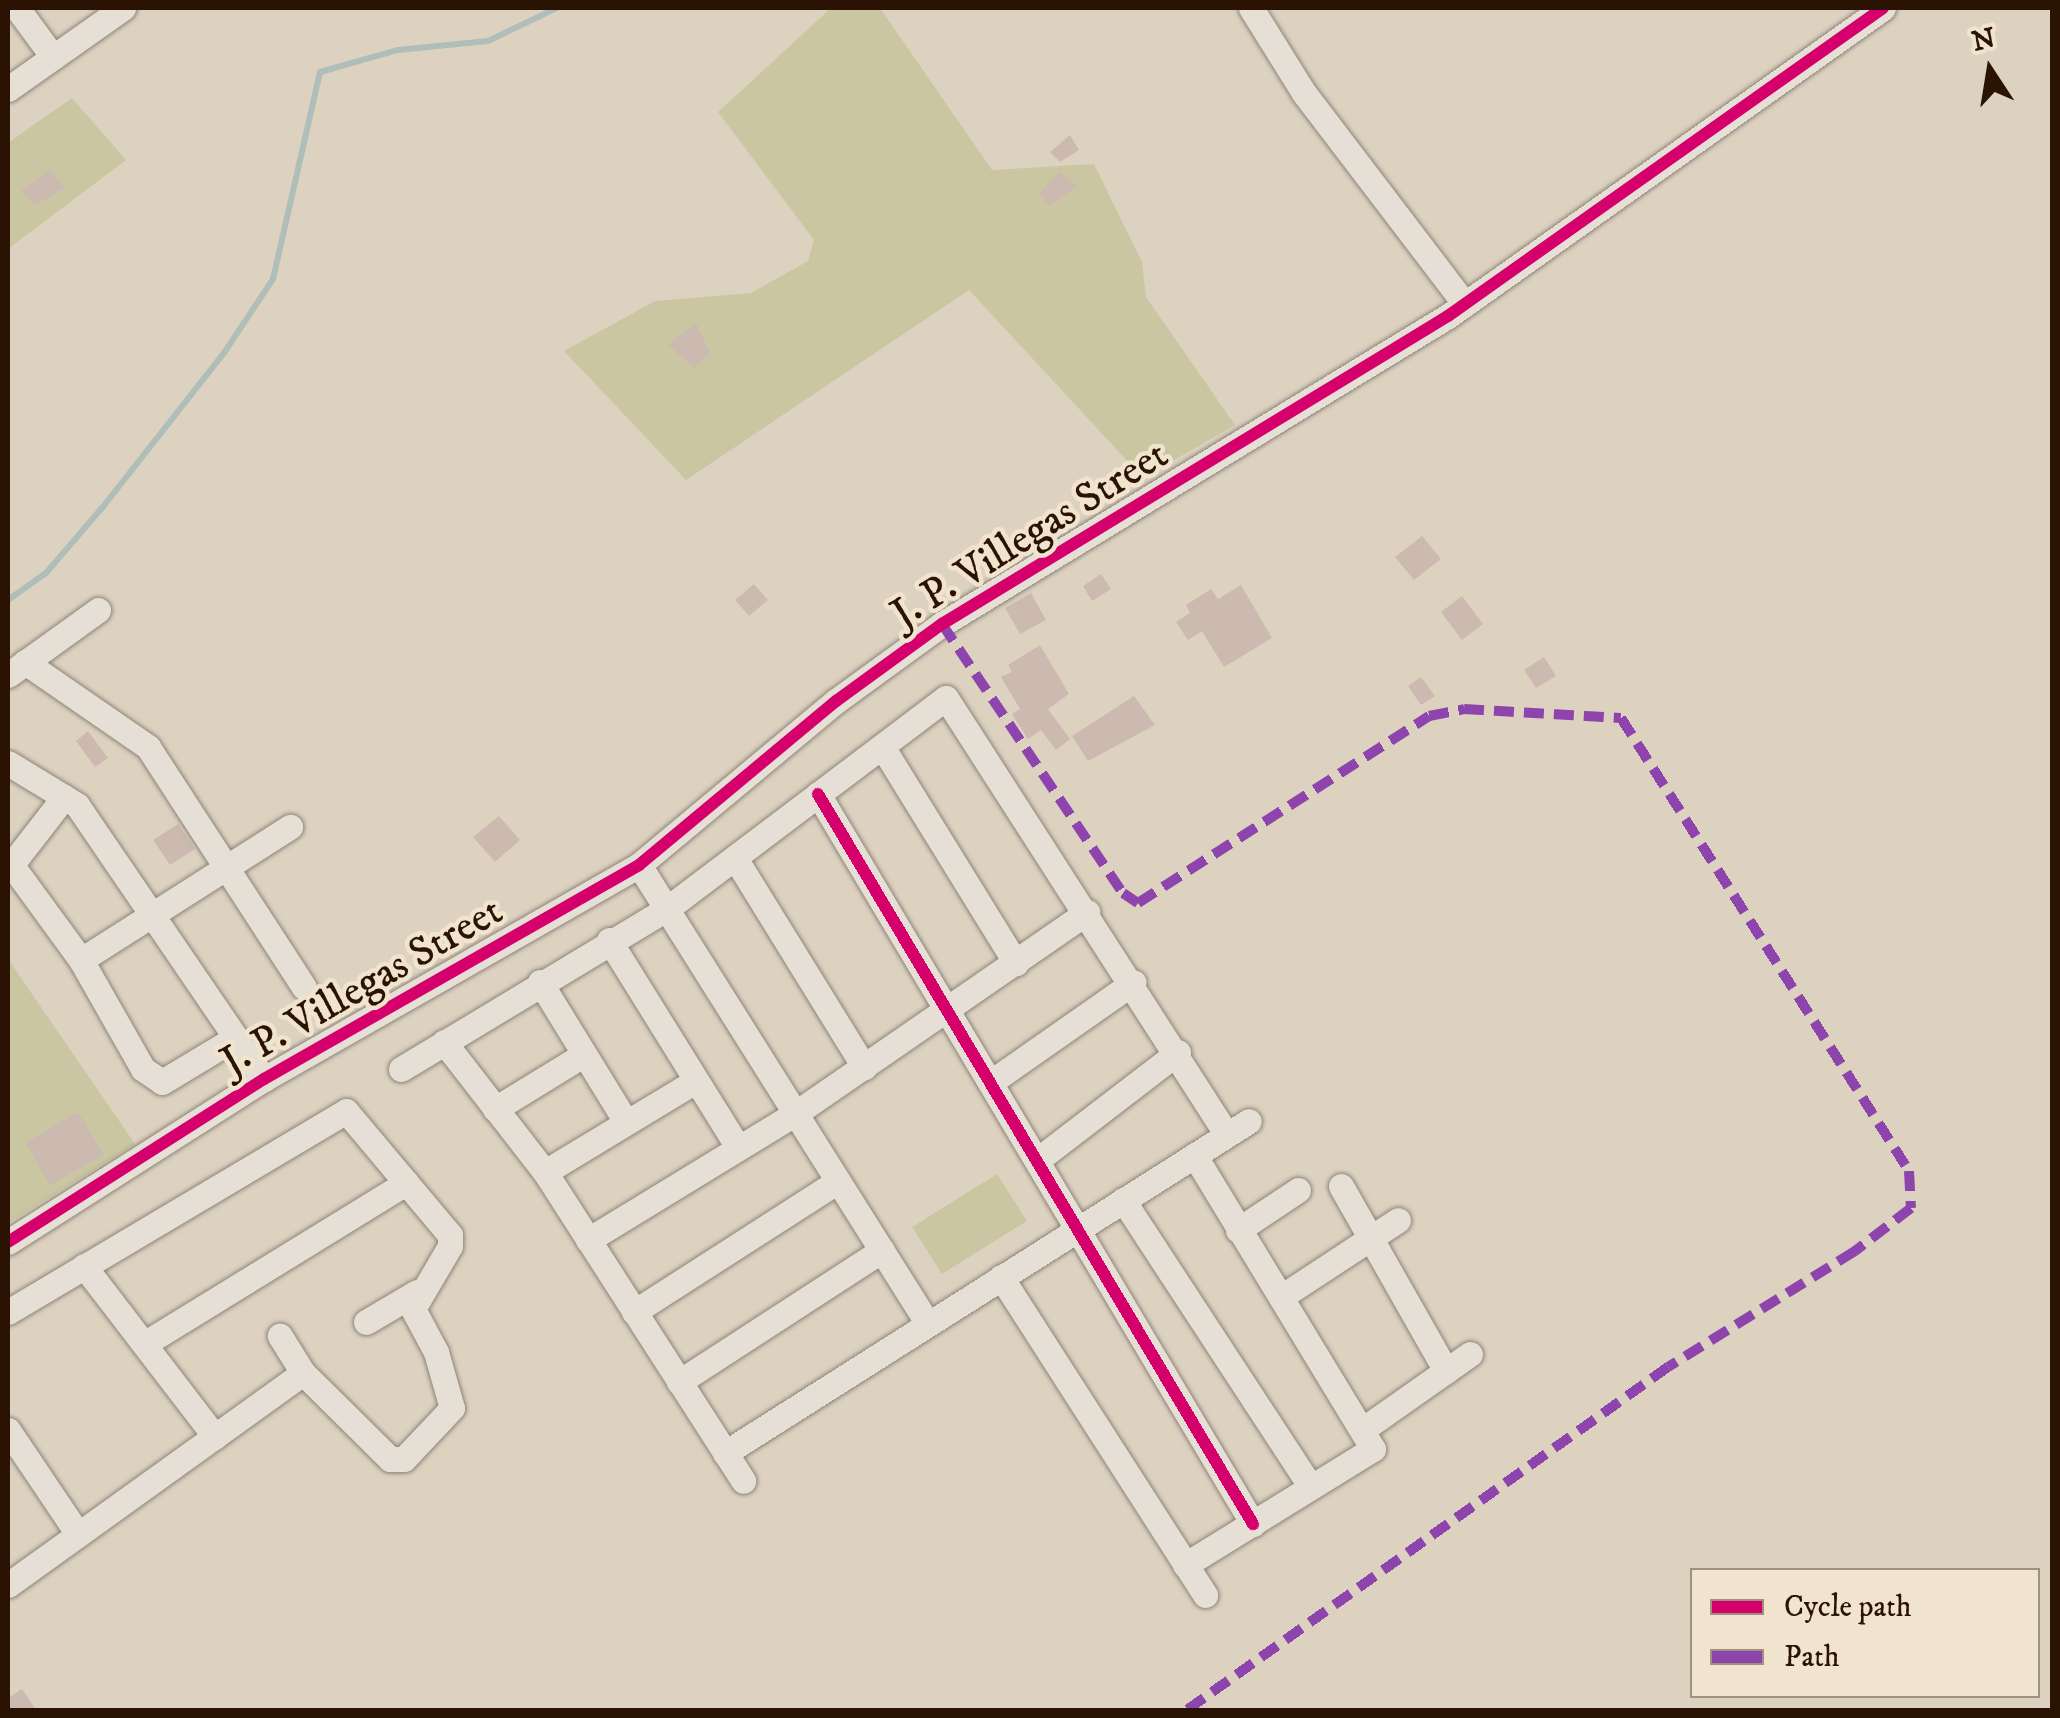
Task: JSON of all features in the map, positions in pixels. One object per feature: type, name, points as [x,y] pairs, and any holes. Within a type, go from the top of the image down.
[{"type":"street","points":[[16,8],[54,57]]},
{"type":"street","points":[[1251,8],[1304,92],[1465,304]]},
{"type":"street","name":"J. P. Villegas Street","points":[[8,1242],[264,1080],[639,864],[836,701],[942,624],[1465,304],[1884,8]]},
{"type":"street","points":[[8,89],[117,9]]},
{"type":"street","points":[[98,610],[16,668],[148,747],[304,987]]},
{"type":"street","points":[[401,1069],[609,940],[668,908],[946,698],[1134,982],[1225,1132]]},
{"type":"street","points":[[883,748],[1016,964]]},
{"type":"street","points":[[8,762],[78,805],[264,1080]]},
{"type":"street","points":[[818,794],[1040,1158],[1252,1524]]},
{"type":"street","points":[[64,797],[10,862],[81,960],[143,1069],[162,1082],[235,1038]]},
{"type":"street","points":[[81,960],[290,827]]},
{"type":"street","points":[[735,858],[864,1067]]},
{"type":"street","points":[[639,864],[928,1324]]},
{"type":"street","points":[[588,1240],[796,1113],[946,1005],[1016,964],[1087,912]]},
{"type":"street","points":[[609,940],[737,1146]]},
{"type":"street","points":[[540,982],[626,1122]]},
{"type":"street","points":[[991,1082],[1134,982]]},
{"type":"street","points":[[444,1042],[545,1172],[742,1481]]},
{"type":"street","points":[[1040,1158],[1178,1052]]},
{"type":"street","points":[[495,1108],[582,1055]]},
{"type":"street","points":[[545,1172],[695,1081]]},
{"type":"street","points":[[8,1312],[346,1111],[450,1235],[450,1246],[417,1292],[412,1309],[436,1352],[452,1408],[404,1459],[390,1459],[303,1373],[280,1336]]},
{"type":"street","points":[[724,1453],[1225,1132],[1249,1121]]},
{"type":"street","points":[[1185,1566],[1373,1449],[1194,1155]]},
{"type":"street","points":[[634,1312],[838,1181]]},
{"type":"street","points":[[144,1344],[406,1182]]},
{"type":"street","points":[[1341,1186],[1373,1242],[1421,1303],[1446,1371]]},
{"type":"street","points":[[1238,1230],[1298,1190]]},
{"type":"street","points":[[1123,1200],[1311,1487]]},
{"type":"street","points":[[1280,1297],[1373,1242],[1398,1220]]},
{"type":"street","points":[[679,1382],[882,1250]]},
{"type":"street","points":[[84,1266],[215,1437]]},
{"type":"street","points":[[1000,1277],[1205,1596]]},
{"type":"street","points":[[366,1322],[417,1292]]},
{"type":"street","points":[[1362,1430],[1470,1354]]},
{"type":"street","points":[[8,1585],[303,1373]]},
{"type":"street","points":[[8,1433],[78,1534]]},
{"type":"shaded area","points":[[831,8],[880,8],[992,170],[1094,164],[1142,262],[1146,297],[1235,425],[1143,478],[969,290],[686,480],[564,351],[655,301],[751,293],[808,261],[814,240],[718,112]]},
{"type":"shaded area","points":[[72,98],[126,160],[8,249],[8,143]]},
{"type":"shaded area","points":[[8,959],[135,1144],[8,1223]]},
{"type":"shaded area","points":[[997,1174],[1027,1221],[942,1274],[912,1227]]},
{"type":"building","points":[[1070,135],[1079,150],[1060,162],[1050,152]]},
{"type":"building","points":[[50,170],[65,188],[35,205],[21,190]]},
{"type":"building","points":[[1059,172],[1077,186],[1050,206],[1038,194]]},
{"type":"building","points":[[696,323],[710,353],[694,368],[668,345]]},
{"type":"building","points":[[1422,536],[1441,559],[1414,580],[1395,557]]},
{"type":"building","points":[[1101,574],[1111,589],[1092,601],[1083,586]]},
{"type":"building","points":[[754,584],[768,600],[749,616],[735,600]]},
{"type":"building","points":[[1241,585],[1272,638],[1224,667],[1202,631],[1188,640],[1176,622],[1190,613],[1186,605],[1211,589],[1218,599]]},
{"type":"building","points":[[1031,593],[1046,620],[1020,634],[1005,608]]},
{"type":"building","points":[[1462,596],[1483,624],[1462,640],[1441,612]]},
{"type":"building","points":[[1040,645],[1069,694],[1048,709],[1070,739],[1056,750],[1041,730],[1028,739],[1012,714],[1020,709],[1001,677],[1012,672],[1008,665]]},
{"type":"building","points":[[1544,657],[1556,676],[1536,688],[1524,670]]},
{"type":"building","points":[[1421,677],[1435,696],[1421,705],[1408,686]]},
{"type":"building","points":[[1134,696],[1155,725],[1088,761],[1072,736]]},
{"type":"building","points":[[88,731],[108,758],[95,767],[76,741]]},
{"type":"building","points":[[499,816],[520,840],[495,862],[473,837]]},
{"type":"building","points":[[178,824],[195,849],[170,865],[153,840]]},
{"type":"building","points":[[78,1112],[104,1155],[50,1185],[25,1143]]},
{"type":"building","points":[[22,1689],[36,1710],[8,1710],[8,1698]]},
{"type":"waterway","points":[[8,600],[46,573],[102,508],[224,353],[273,279],[320,72],[398,50],[488,41],[557,8]]},
{"type":"marked path","points":[[942,624],[1123,893],[1138,903],[1429,716],[1464,709],[1621,718],[1909,1171],[1911,1208],[1855,1251],[1668,1367],[1187,1710]]},
{"type":"cycle path","points":[[8,1242],[264,1079],[639,865],[836,701],[942,624],[1448,316],[1883,8]]},
{"type":"cycle path","points":[[818,794],[1253,1524]]}]
